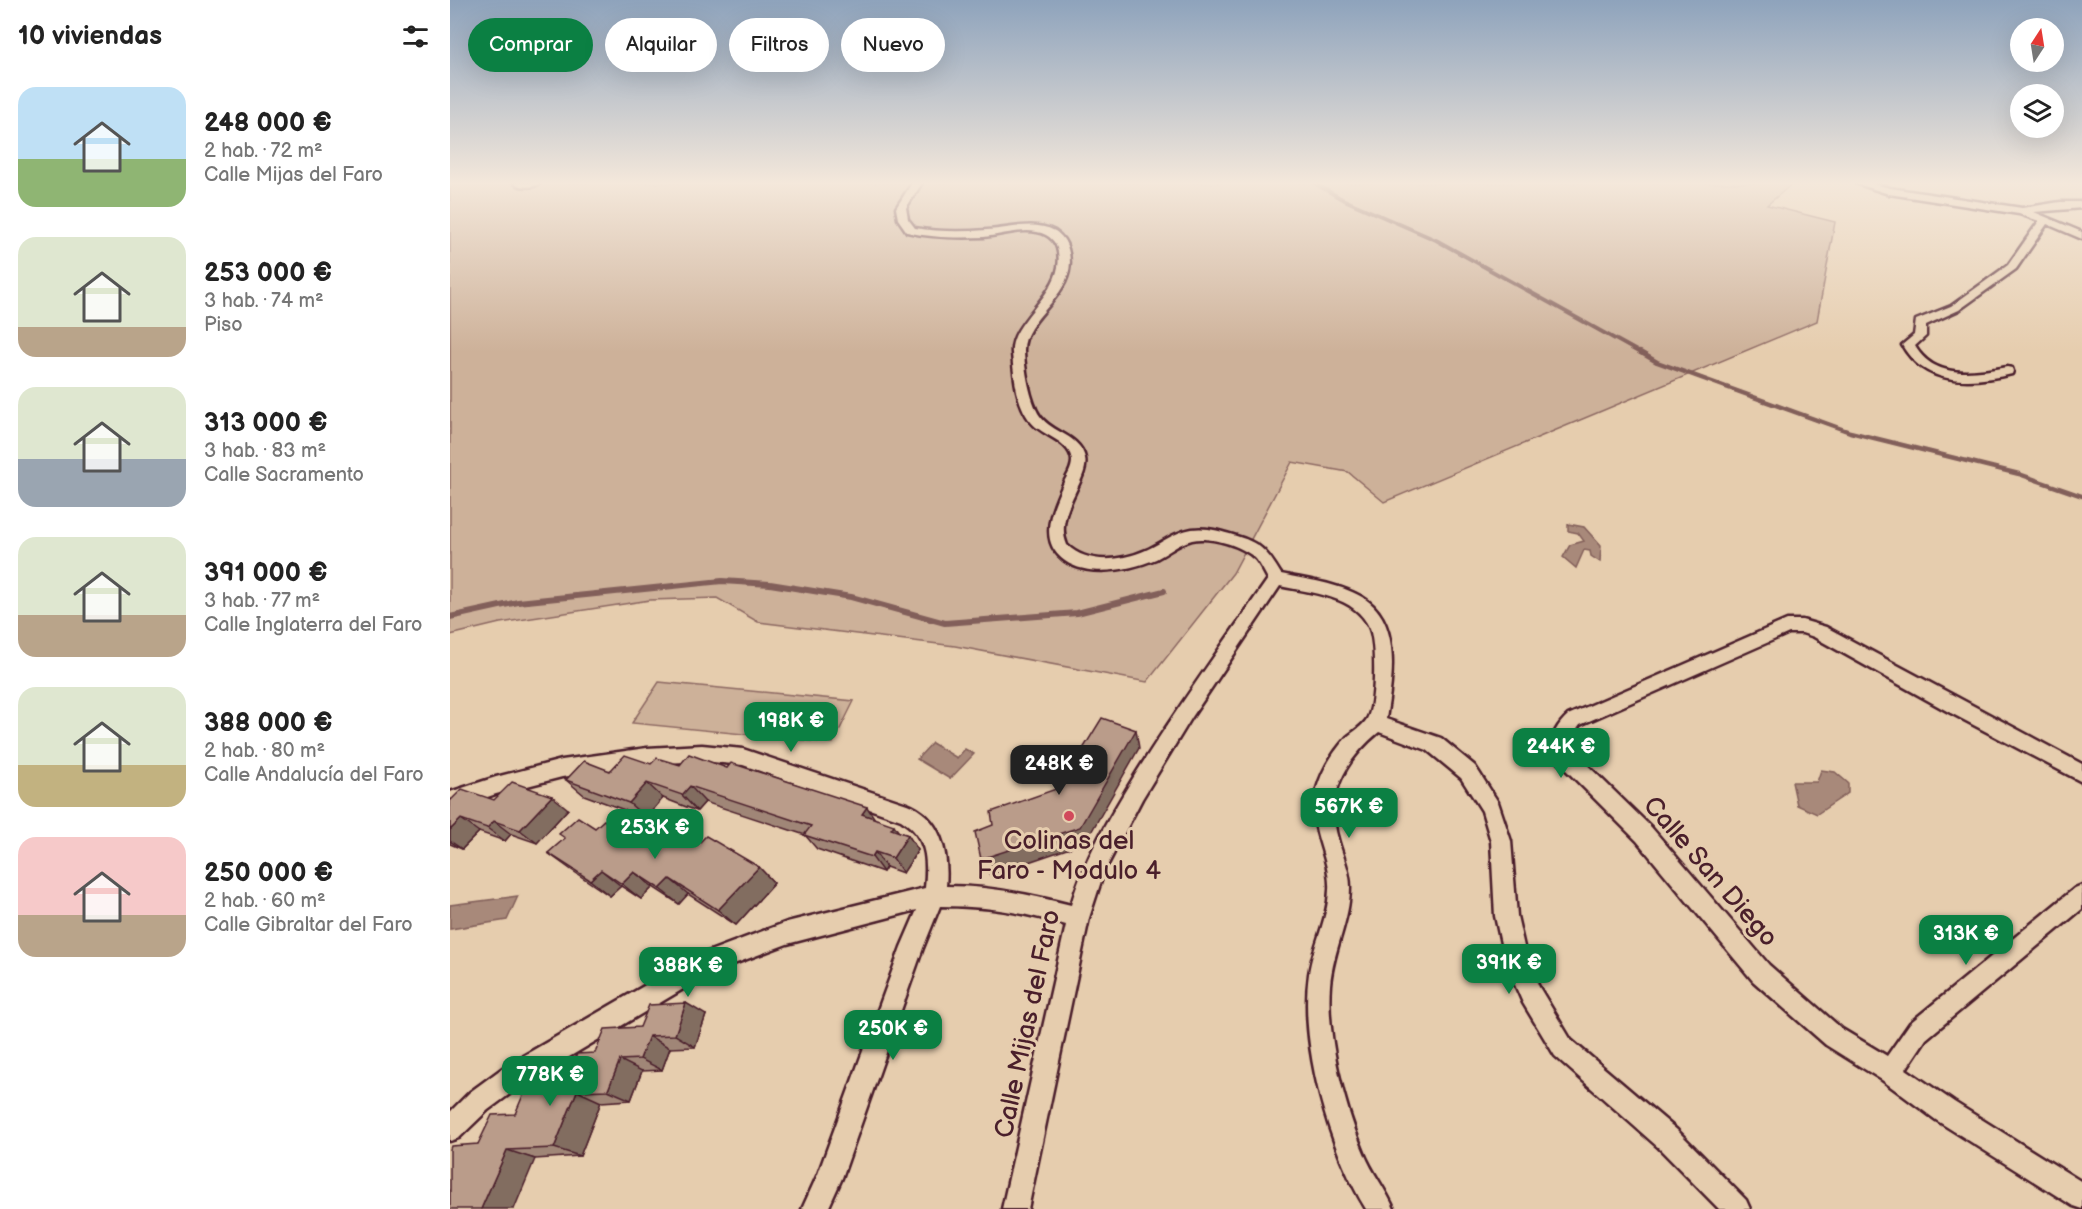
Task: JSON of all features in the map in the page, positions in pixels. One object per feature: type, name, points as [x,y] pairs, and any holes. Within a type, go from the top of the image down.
[{"type":"street","points":[[1058,239],[1064,250],[1065,265],[1060,280],[1051,297],[1023,334],[1018,346],[1023,385],[1034,418],[1076,450],[1079,464],[1061,512],[1056,534],[1060,547],[1070,557],[1087,564],[1109,565],[1129,562],[1152,554],[1181,538],[1198,534],[1224,537],[1260,553],[1276,579],[1346,597],[1364,607],[1379,631],[1383,661],[1376,723],[1359,736],[1338,761],[1326,787],[1323,806],[1325,828],[1336,861],[1340,888],[1334,926],[1322,957],[1318,1001],[1325,1053],[1339,1117],[1359,1173],[1381,1209]]},
{"type":"street","points":[[2007,371],[1972,377],[1948,373],[1924,366],[1911,353],[1908,345],[1920,336],[1920,323],[1955,308],[2012,267],[2031,239]]},
{"type":"street","name":"Calle Mijas del Faro","points":[[1015,1209],[1088,881],[1157,755],[1276,579]]},
{"type":"street","name":"Calle San Diego","points":[[2082,774],[1820,632],[1802,626],[1787,627],[1675,674],[1575,720],[1565,729],[1560,739],[1562,753],[1644,834],[1761,973],[1834,1037],[1890,1072],[1945,1111],[2082,1197]]},
{"type":"street","points":[[1376,723],[1434,744],[1468,772],[1491,808],[1501,841],[1506,916],[1516,962],[1531,996],[1563,1048],[1668,1139],[1737,1209]]},
{"type":"street","points":[[450,801],[536,772],[689,751],[717,752],[743,757],[907,813],[925,826],[934,848],[939,871],[934,896],[912,947],[829,1178],[815,1209]]},
{"type":"street","points":[[1890,1072],[1918,1031],[2082,895]]},
{"type":"street","points":[[450,1129],[479,1101],[513,1077],[702,965],[727,954],[840,919],[934,896],[982,896],[1036,906],[1078,918]]},
{"type":"shaded area","points":[[450,239],[1832,239],[1817,321],[1384,502],[1348,472],[1292,462],[1233,573],[1147,682],[955,646],[758,622],[717,598],[650,600],[500,623],[450,635]]},
{"type":"shaded area","points":[[1568,524],[1584,527],[1601,546],[1600,562],[1591,556],[1590,551],[1584,550],[1576,568],[1563,557],[1570,545],[1584,541],[1578,533],[1568,531]]},
{"type":"shaded area","points":[[659,682],[854,701],[833,743],[632,723]]},
{"type":"shaded area","points":[[932,743],[957,758],[965,749],[974,754],[950,779],[917,759]]},
{"type":"shaded area","points":[[1821,770],[1835,772],[1848,783],[1848,793],[1817,814],[1797,805],[1792,782],[1817,782]]},
{"type":"shaded area","points":[[518,896],[507,920],[450,929],[450,905]]},
{"type":"building","points":[[1102,718],[1136,730],[1080,827],[981,859],[975,832],[993,825],[991,812],[1059,788]]},
{"type":"building","points":[[689,754],[727,768],[731,763],[867,807],[862,814],[894,825],[891,829],[908,835],[893,858],[875,852],[872,857],[804,835],[811,826],[690,786],[682,795],[647,783],[629,803],[566,780],[584,761],[610,771],[625,755],[651,764],[657,758],[680,765]]},
{"type":"building","points":[[512,782],[552,796],[520,830],[494,821],[487,828],[461,819],[450,830],[450,801],[462,789],[494,800]]},
{"type":"building","points":[[578,817],[595,828],[604,820],[629,835],[638,827],[656,838],[667,828],[697,845],[706,836],[759,867],[718,910],[670,879],[660,889],[634,872],[622,884],[601,870],[590,880],[548,853],[565,838],[559,834]]},
{"type":"building","points":[[686,1003],[675,1035],[649,1036],[640,1059],[620,1060],[608,1090],[577,1091],[554,1148],[507,1150],[481,1209],[450,1209],[451,1146],[478,1144],[492,1115],[515,1114],[527,1086],[565,1084],[577,1054],[595,1053],[605,1029],[640,1027],[649,1005]]},
{"type":"waterway","points":[[1435,239],[1642,354]]},
{"type":"waterway","points":[[1640,352],[1657,362],[1850,432],[2019,474],[2082,496]]},
{"type":"waterway","points":[[450,617],[518,602],[722,581],[770,584],[851,597],[945,623],[1077,613],[1164,591]]},
{"type":"place","name":"Colinas del Faro - Modulo 4","points":[[1069,816]]}]
